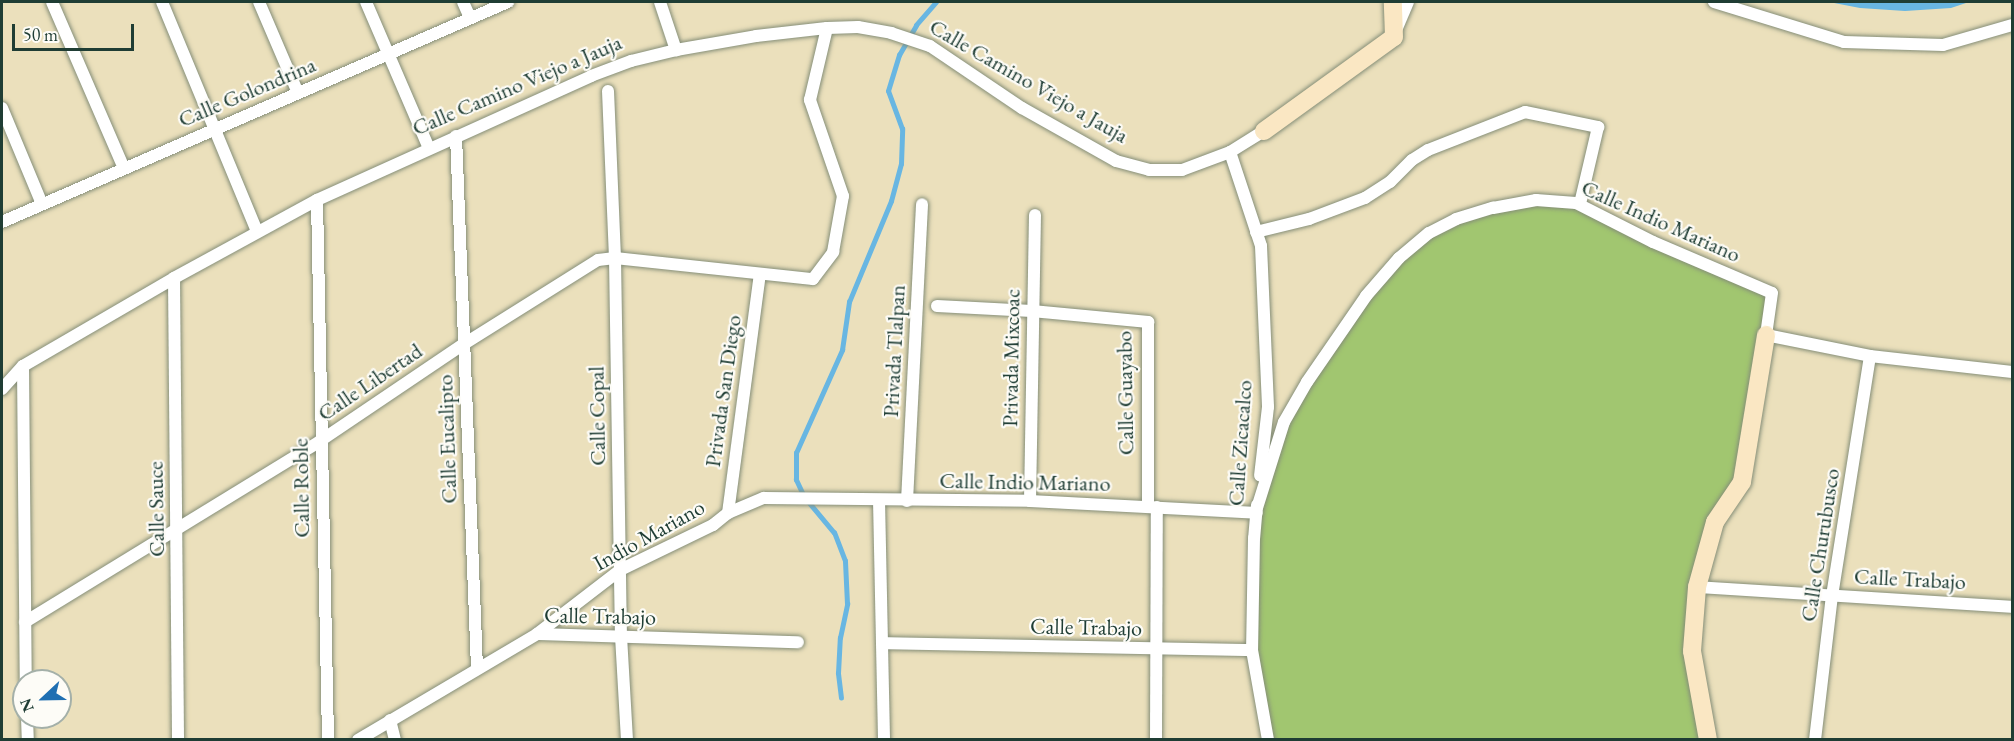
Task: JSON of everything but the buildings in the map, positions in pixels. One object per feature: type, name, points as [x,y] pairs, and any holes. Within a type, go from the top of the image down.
[{"type":"street","points":[[52,2],[124,168]]},
{"type":"street","points":[[162,2],[258,231]]},
{"type":"street","points":[[259,2],[298,93]]},
{"type":"street","points":[[366,2],[429,148]]},
{"type":"street","points":[[463,2],[470,18]]},
{"type":"street","name":"Calle Golondrina","points":[[2,222],[508,2]]},
{"type":"street","points":[[660,2],[676,50]]},
{"type":"street","points":[[1393,2],[1394,37]]},
{"type":"street","points":[[1394,37],[1408,2]]},
{"type":"street","points":[[1714,2],[1844,42],[1944,45],[2013,25]]},
{"type":"street","name":"Calle Camino Viejo a Jauja","points":[[2,389],[23,366],[174,278],[317,200],[591,76],[631,61],[676,50],[756,36],[827,28],[858,27],[891,33],[930,46],[1022,108],[1116,161],[1149,170],[1182,170],[1230,153],[1394,37]]},
{"type":"street","name":"Calle Libertad","points":[[25,622],[321,441],[464,344],[598,260],[615,258],[813,279],[833,252],[843,196],[810,100],[827,28]]},
{"type":"street","name":"Calle Copal","points":[[608,91],[615,258],[621,636],[627,740]]},
{"type":"street","points":[[2,108],[42,204]]},
{"type":"street","points":[[1256,232],[1309,219],[1365,198],[1390,182],[1412,160],[1428,150],[1525,112],[1598,127],[1580,204]]},
{"type":"street","name":"Calle Eucalipto","points":[[456,136],[477,669]]},
{"type":"street","name":"Calle Zicacalco","points":[[1230,153],[1260,246],[1268,407],[1257,510],[1252,650],[1268,740]]},
{"type":"street","name":"Calle Roble","points":[[317,200],[328,740]]},
{"type":"street","name":"Calle Indio Mariano","points":[[793,497],[907,501],[1030,501],[1257,510],[1289,412],[1306,382],[1366,296],[1399,258],[1429,233],[1456,219],[1493,208],[1536,200],[1563,200],[1580,204],[1653,242],[1772,293],[1766,335]]},
{"type":"street","name":"Privada Tlalpan","points":[[907,501],[922,204]]},
{"type":"street","name":"Privada Mixcoac","points":[[1030,501],[1035,216]]},
{"type":"street","name":"Privada San Diego","points":[[728,513],[760,274]]},
{"type":"street","name":"Calle Sauce","points":[[174,278],[178,529],[178,740]]},
{"type":"street","points":[[937,306],[1032,311]]},
{"type":"street","name":"Calle Guayabo","points":[[1032,311],[1148,322],[1156,740]]},
{"type":"street","points":[[1708,740],[1692,651],[1697,587],[1715,522],[1742,482],[1766,335],[1870,356],[2013,372]]},
{"type":"street","name":"Calle Churubusco","points":[[1815,740],[1832,596],[1870,356]]},
{"type":"street","points":[[23,366],[26,669]]},
{"type":"street","name":"Indio Mariano","points":[[537,634],[620,570],[713,525],[728,513],[764,498],[793,497]]},
{"type":"street","points":[[879,500],[884,740]]},
{"type":"street","name":"Calle Trabajo","points":[[1697,587],[2013,607]]},
{"type":"street","name":"Calle Trabajo","points":[[358,740],[537,634],[798,642]]},
{"type":"street","name":"Calle Trabajo","points":[[882,643],[1156,650],[1252,650]]},
{"type":"street","points":[[390,720],[395,740]]},
{"type":"green space","points":[[1563,200],[1772,293],[1742,482],[1715,522],[1693,612],[1708,739],[1268,740],[1252,650],[1254,538],[1284,422],[1399,258],[1457,219]]},
{"type":"water","points":[[1829,2],[1969,2],[1951,8],[1905,11],[1860,8]]},
{"type":"waterway","points":[[841,698],[838,673],[840,638],[847,604],[845,561],[834,533],[804,497],[796,480],[796,453],[842,350],[849,302],[891,201],[901,164],[902,129],[888,91],[899,55],[916,25],[936,2]]}]
